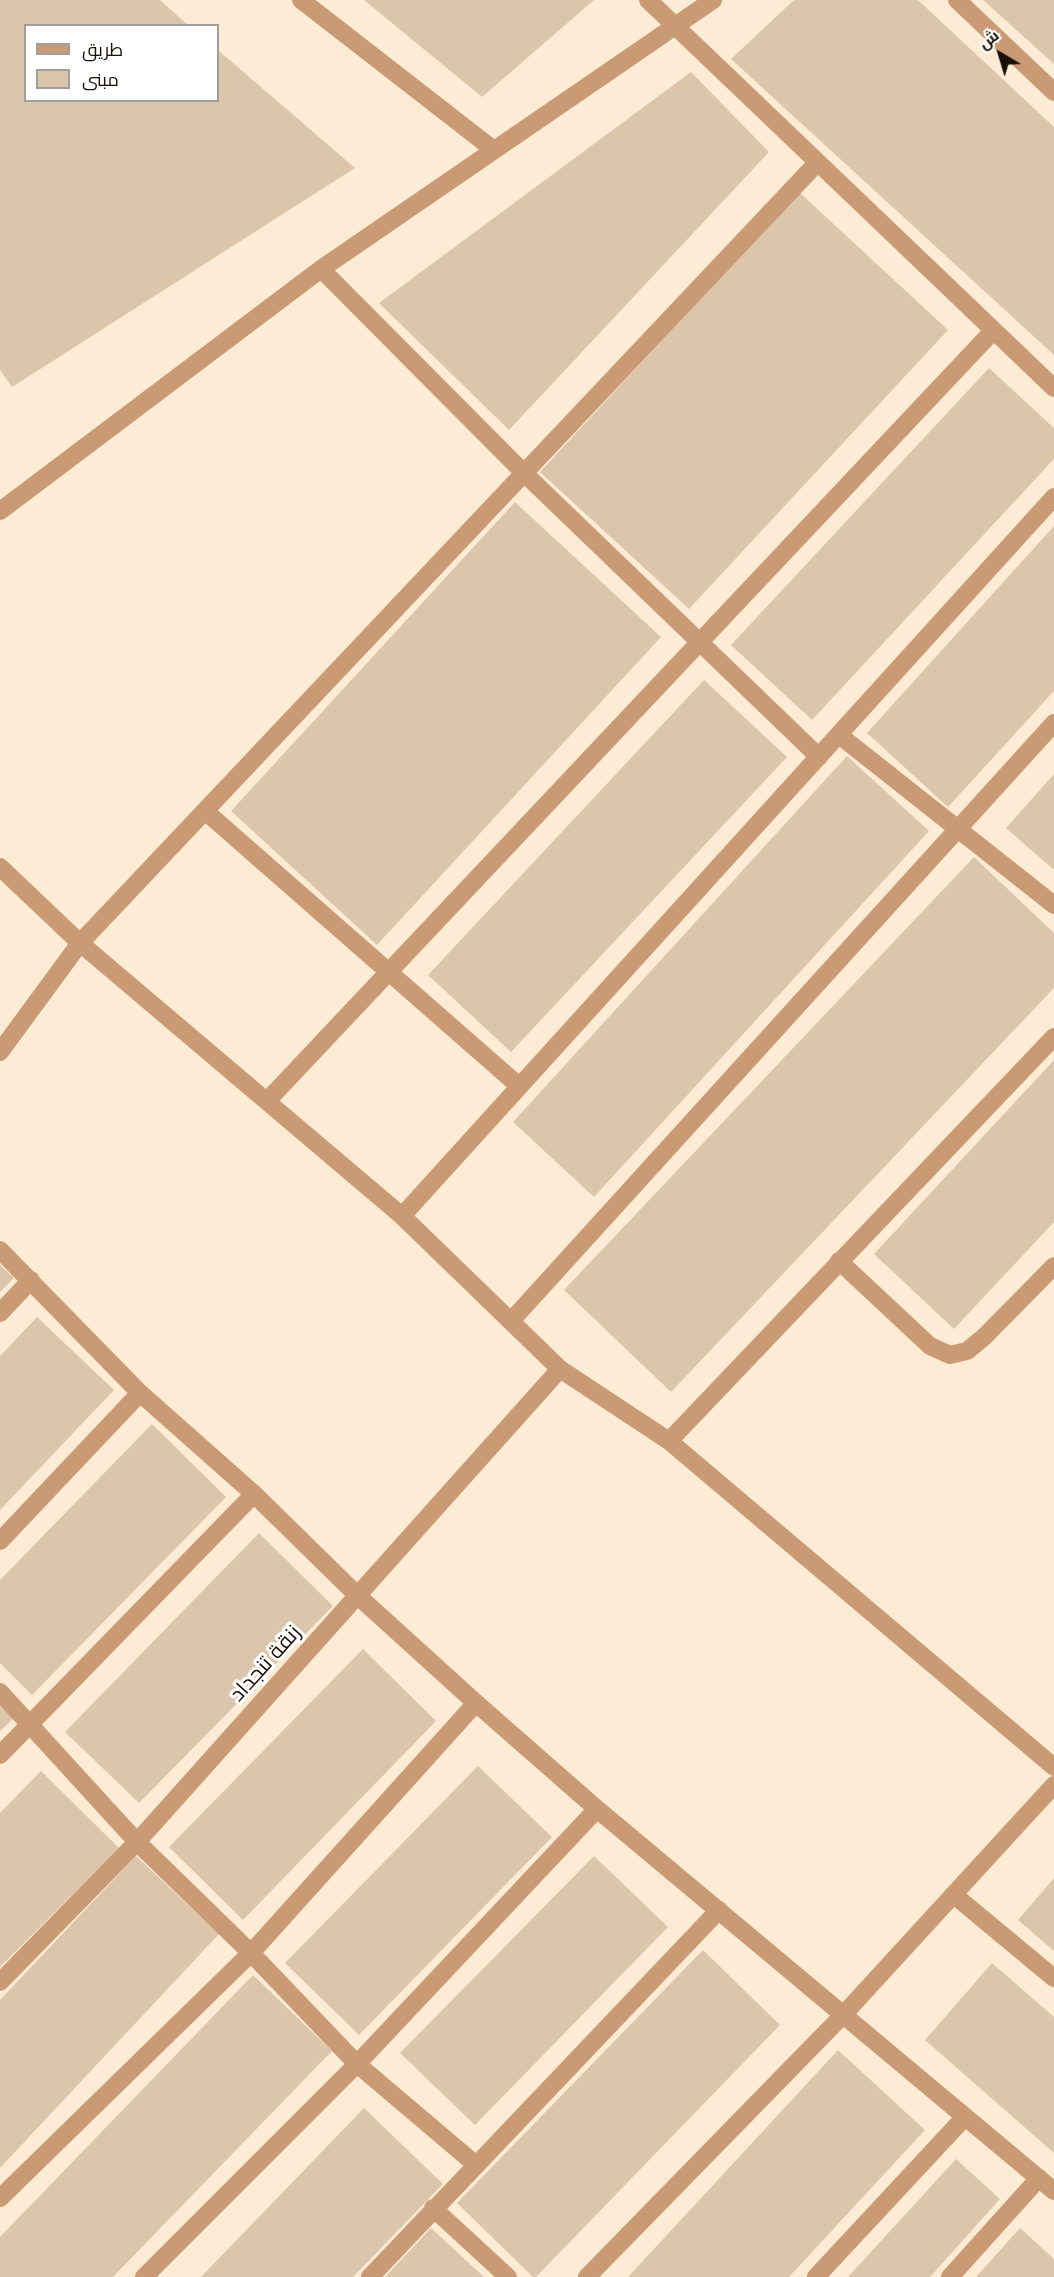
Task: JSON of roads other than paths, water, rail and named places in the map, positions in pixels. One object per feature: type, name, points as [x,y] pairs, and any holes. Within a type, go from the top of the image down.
[{"type":"street","points":[[301,0],[494,150]]},
{"type":"street","points":[[648,0],[1054,388]]},
{"type":"street","points":[[0,510],[321,269],[713,0]]},
{"type":"street","points":[[957,0],[1054,92]]},
{"type":"street","points":[[0,1052],[80,943],[817,163]]},
{"type":"street","points":[[321,269],[524,473],[699,644],[819,757]]},
{"type":"street","points":[[267,1101],[993,331]]},
{"type":"street","points":[[402,1216],[1054,497]]},
{"type":"street","points":[[511,1321],[1054,723]]},
{"type":"street","points":[[839,735],[1054,905]]},
{"type":"street","points":[[205,811],[519,1086]]},
{"type":"street","points":[[0,867],[80,943],[402,1216],[560,1369],[669,1441],[1054,1767]]},
{"type":"street","points":[[669,1441],[1054,1037]]},
{"type":"street","points":[[0,1250],[140,1393],[254,1494],[358,1596],[476,1703],[597,1809],[1054,2191]]},
{"type":"street","points":[[839,1261],[930,1346],[950,1355],[967,1351],[984,1337],[1054,1266]]},
{"type":"street","points":[[0,1313],[31,1280]]},
{"type":"street","name":"زنقة تنجداد","points":[[0,1982],[137,1842],[560,1369]]},
{"type":"street","points":[[0,1541],[140,1393]]},
{"type":"street","points":[[0,1755],[32,1725],[254,1494]]},
{"type":"street","points":[[0,1692],[137,1842],[251,1953],[357,2064],[475,2164]]},
{"type":"street","points":[[0,2198],[251,1953],[476,1703]]},
{"type":"street","points":[[587,2277],[844,2014],[1054,1785]]},
{"type":"street","points":[[144,2277],[357,2064],[597,1809]]},
{"type":"street","points":[[954,1895],[1054,1978]]},
{"type":"street","points":[[370,2277],[433,2208],[719,1910]]},
{"type":"street","points":[[816,2277],[964,2118]]},
{"type":"street","points":[[950,2277],[1039,2178]]},
{"type":"street","points":[[433,2208],[508,2277]]}]
